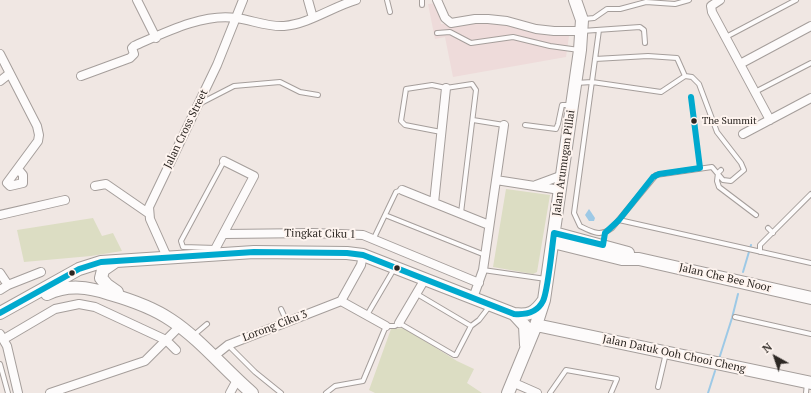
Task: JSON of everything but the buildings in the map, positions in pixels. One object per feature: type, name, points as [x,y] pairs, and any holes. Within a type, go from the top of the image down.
[{"type":"main road","name":"Jalan Arumugan Pillai","points":[[510,387],[536,325],[544,300],[580,50],[582,25],[575,0]]},
{"type":"main road","name":"Jalan Che Bee Noor","points":[[553,238],[604,239],[639,259]]},
{"type":"main road","name":"Jalan Che Bee Noor","points":[[553,238],[622,259],[639,259],[811,298]]},
{"type":"main road","points":[[0,313],[84,267],[119,260],[167,257],[214,251],[316,252],[363,255],[514,314],[530,315],[538,309],[544,300]]},
{"type":"main road","points":[[119,260],[107,265],[102,272],[101,278],[106,285],[180,326],[252,393]]},
{"type":"main road","points":[[67,276],[76,275],[81,277],[82,283],[76,287]]},
{"type":"main road","points":[[0,322],[45,294],[59,289],[76,287],[126,297]]},
{"type":"main road","points":[[514,314],[524,326],[526,346]]},
{"type":"main road","name":"Jalan Datuk Ooh Chooi Cheng","points":[[536,325],[808,386]]},
{"type":"street","points":[[137,0],[156,38]]},
{"type":"street","name":"Jalan Cross Street","points":[[148,213],[149,207],[169,161],[198,104],[243,0]]},
{"type":"street","points":[[308,0],[313,18]]},
{"type":"street","points":[[81,76],[130,58],[134,54],[132,48],[134,46],[205,19],[236,18],[257,24],[284,26],[313,18],[342,3],[356,0]]},
{"type":"street","points":[[437,0],[445,18],[451,23],[475,19],[488,19],[507,21],[554,32],[582,25]]},
{"type":"street","points":[[720,0],[711,6],[712,12],[770,120]]},
{"type":"street","points":[[740,64],[811,26]]},
{"type":"street","points":[[0,54],[37,126],[40,135],[38,141],[18,169]]},
{"type":"street","points":[[0,82],[9,74]]},
{"type":"street","points":[[434,203],[446,88]]},
{"type":"street","points":[[743,134],[811,98]]},
{"type":"street","points":[[473,298],[480,283],[483,270],[504,125]]},
{"type":"street","points":[[214,251],[254,176],[224,160]]},
{"type":"street","points":[[535,185],[563,175]]},
{"type":"street","points":[[496,180],[560,190]]},
{"type":"street","points":[[95,186],[106,184],[148,213],[167,257]]},
{"type":"street","points":[[402,190],[489,225]]},
{"type":"street","points":[[0,215],[65,200]]},
{"type":"street","name":"Tingkat Ciku 1","points":[[224,234],[320,233],[363,235],[374,238],[480,283]]},
{"type":"street","points":[[363,255],[361,265],[341,301],[386,326]]},
{"type":"street","points":[[0,290],[8,285],[41,272]]},
{"type":"street","points":[[0,273],[8,285]]},
{"type":"street","points":[[399,322],[425,279]]},
{"type":"street","name":"Lorong Ciku 3","points":[[213,357],[228,345],[341,301]]},
{"type":"street","points":[[18,393],[8,346],[2,337],[55,309],[79,304],[95,306],[166,340],[176,350]]},
{"type":"street","points":[[50,393],[145,361],[180,326]]},
{"type":"street","points":[[230,393],[237,380]]},
{"type":"street","points":[[510,387],[537,393]]},
{"type":"lane","points":[[387,0],[390,12]]},
{"type":"lane","points":[[582,25],[607,9],[620,9],[646,2],[674,4],[689,0]]},
{"type":"lane","points":[[726,37],[796,0]]},
{"type":"lane","points":[[582,25],[599,30],[640,28],[644,30],[645,43]]},
{"type":"lane","points":[[576,83],[592,82],[660,92],[685,76],[692,77],[699,84],[718,132],[732,154],[744,166],[744,170],[731,181],[724,180],[716,168],[708,165],[656,175],[604,239],[580,226],[574,213],[592,82],[599,30]]},
{"type":"lane","points":[[437,33],[450,32],[471,43],[513,37],[550,46],[580,50]]},
{"type":"lane","points":[[595,59],[648,56],[677,58],[685,76]]},
{"type":"lane","points":[[755,92],[811,63]]},
{"type":"lane","points":[[198,104],[234,86],[280,82],[300,92],[318,95]]},
{"type":"lane","points":[[441,132],[405,126],[401,121],[406,89],[432,85],[446,88],[472,84],[476,90],[461,213]]},
{"type":"lane","points":[[526,125],[556,129],[562,105],[573,105]]},
{"type":"lane","points":[[473,120],[504,125]]},
{"type":"lane","points":[[214,251],[183,247],[181,241],[224,160]]},
{"type":"lane","points":[[719,172],[717,181],[719,187],[756,215]]},
{"type":"lane","points":[[374,238],[396,192],[402,190]]},
{"type":"lane","points":[[760,252],[760,245],[811,194]]},
{"type":"lane","points":[[385,215],[485,255]]},
{"type":"lane","points":[[619,220],[811,263]]},
{"type":"lane","points":[[768,228],[773,233]]},
{"type":"lane","points":[[367,316],[395,267]]},
{"type":"lane","points":[[483,270],[547,279]]},
{"type":"lane","points":[[416,294],[471,326]]},
{"type":"lane","points":[[326,393],[335,386],[363,381],[386,326],[395,326],[399,322],[454,356],[471,326],[479,320],[491,305]]},
{"type":"lane","points":[[281,309],[286,322]]},
{"type":"lane","points":[[735,317],[811,334]]},
{"type":"lane","points":[[192,337],[207,324]]},
{"type":"lane","points":[[228,345],[255,372],[281,393]]},
{"type":"lane","points":[[658,387],[666,353]]},
{"type":"lane","points":[[0,364],[8,393]]},
{"type":"lane","points":[[550,393],[566,370],[617,379],[611,393]]},
{"type":"shaded area","points":[[437,3],[441,24],[496,22],[545,35],[569,36],[566,57],[453,77],[445,37],[435,39],[428,4]]},
{"type":"green space","points":[[506,189],[550,195],[537,272],[533,274],[493,267]]},
{"type":"green space","points":[[93,218],[102,236],[113,233],[122,251],[91,256],[24,262],[17,230]]},
{"type":"green space","points":[[404,328],[457,361],[474,369],[467,383],[482,393],[375,393],[369,390],[391,329]]},
{"type":"water","points":[[589,209],[595,218],[594,221],[589,221],[585,215]]},
{"type":"waterway","points":[[743,272],[751,245]]},
{"type":"waterway","points":[[719,359],[738,294]]},
{"type":"waterway","points":[[708,393],[715,371]]},
{"type":"transit line","points":[[0,313],[79,269],[101,262],[254,252],[347,253],[363,255],[514,314],[531,312],[541,305],[545,296],[554,233],[603,245],[605,233],[619,220],[653,177],[659,174],[700,168],[691,97]]},
{"type":"place","name":"The Summit","points":[[694,121]]}]
